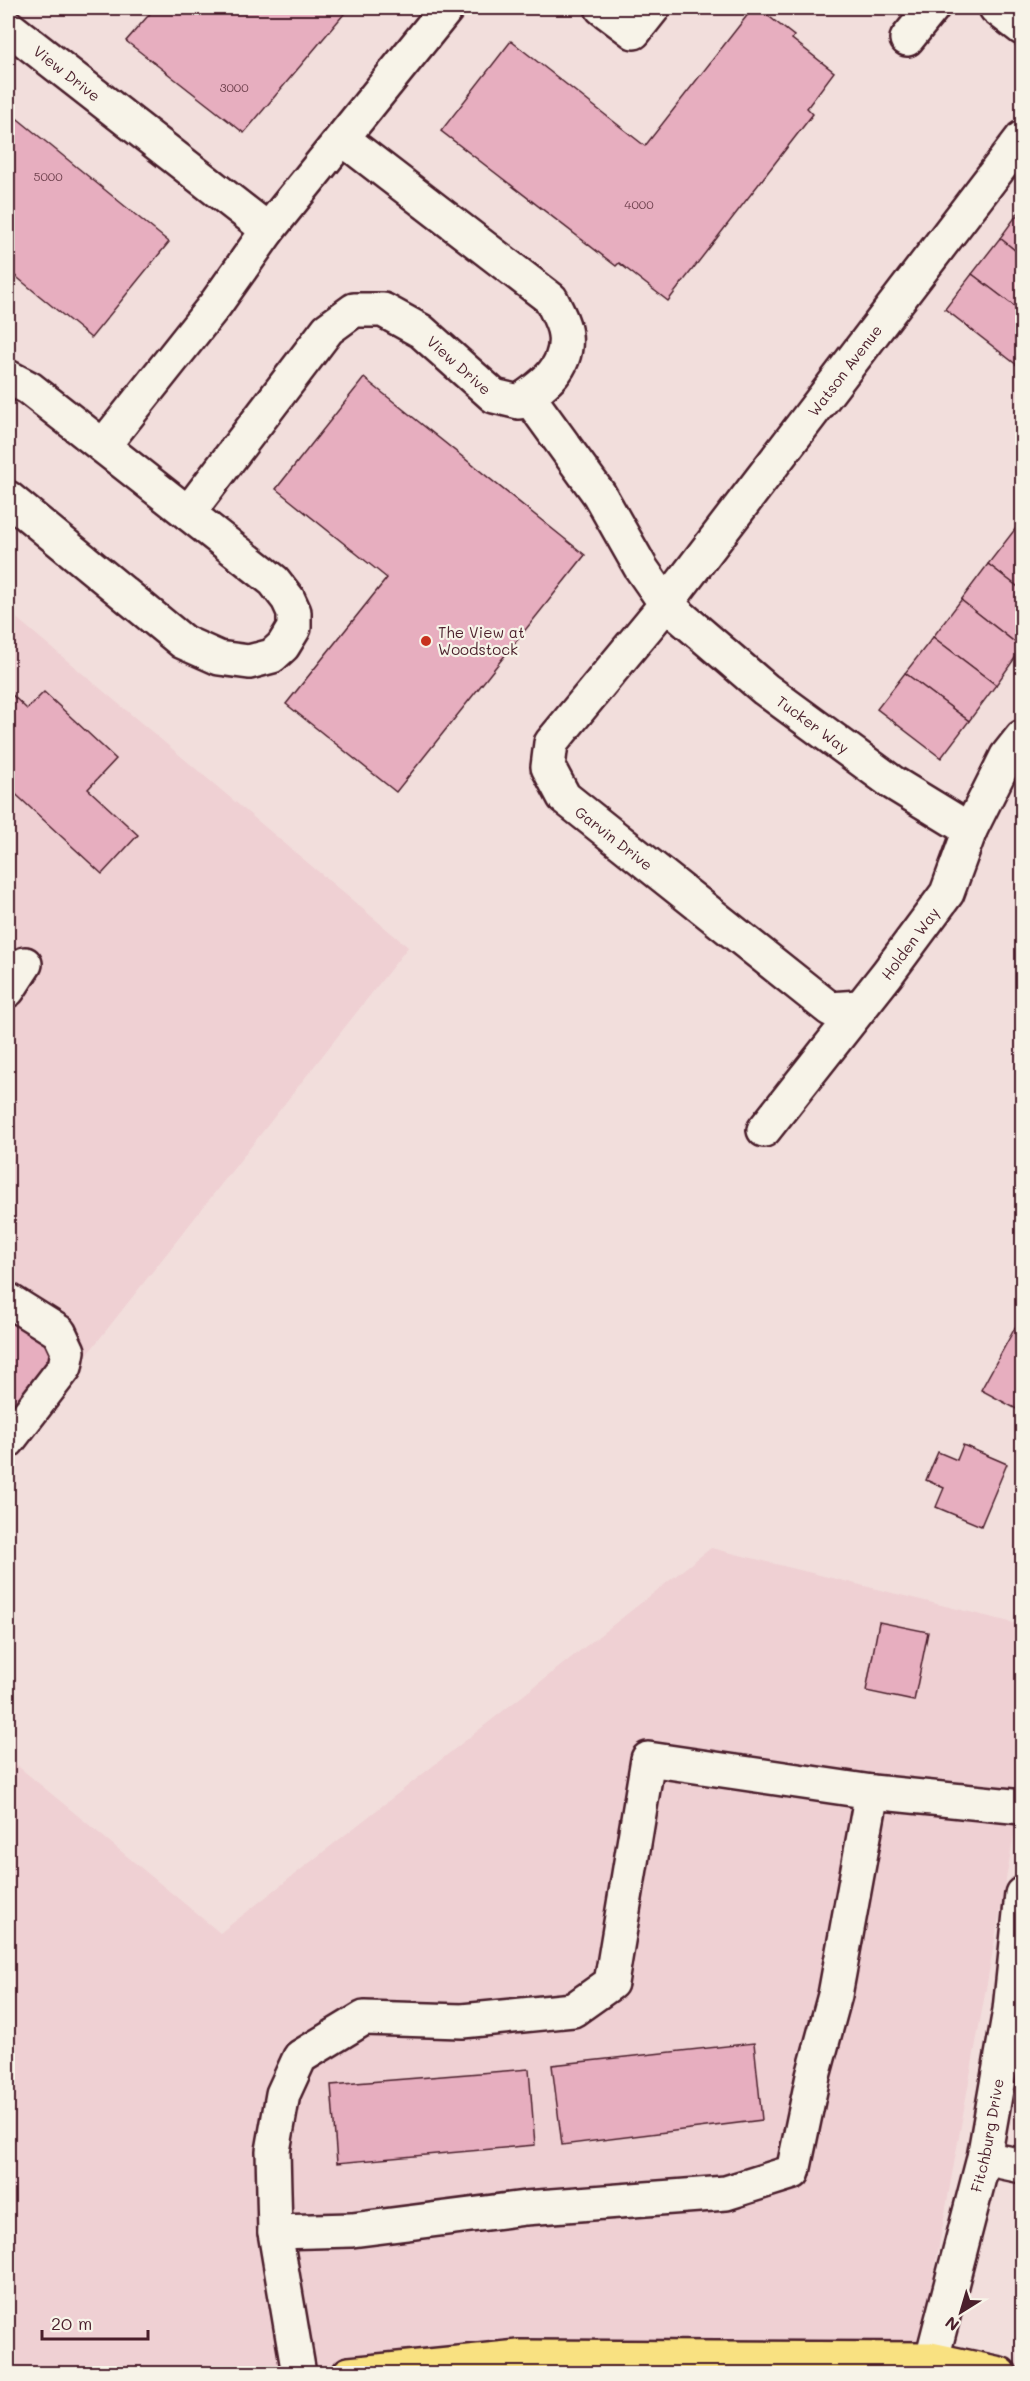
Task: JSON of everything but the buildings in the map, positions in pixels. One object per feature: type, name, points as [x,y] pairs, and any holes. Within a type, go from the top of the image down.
[{"type":"main road","points":[[349,2373],[519,2357],[929,2366],[1000,2373]]},
{"type":"street","points":[[103,446],[215,305],[268,230],[447,8]]},
{"type":"street","points":[[602,8],[634,32],[653,8]]},
{"type":"street","points":[[907,39],[932,8]]},
{"type":"street","points":[[996,8],[1023,28]]},
{"type":"street","name":"View Drive","points":[[8,27],[268,230]]},
{"type":"street","name":"Watson Avenue","points":[[666,603],[1023,138]]},
{"type":"street","points":[[343,139],[551,299],[565,335],[562,362],[546,384],[528,396]]},
{"type":"street","name":"View Drive","points":[[188,513],[328,329],[354,310],[383,310],[421,331],[494,396],[519,402],[528,396]]},
{"type":"street","points":[[8,376],[29,388],[274,581],[288,599],[294,612],[294,628],[283,646],[272,657],[249,662],[219,658],[183,642],[8,498]]},
{"type":"street","name":"Tucker Way","points":[[528,396],[599,494],[641,568],[666,603],[765,689],[893,783],[970,830]]},
{"type":"street","name":"Garvin Drive","points":[[666,603],[551,743],[548,768],[564,797],[830,1009],[859,1007]]},
{"type":"street","name":"Holden Way","points":[[764,1130],[887,974],[947,893],[970,830],[1007,756],[1023,737]]},
{"type":"street","points":[[8,1300],[59,1332],[68,1351],[65,1367],[8,1441]]},
{"type":"street","points":[[299,2373],[275,2232],[273,2151],[283,2094],[300,2057],[364,2018],[462,2021],[573,2010],[611,1983],[648,1760],[872,1792],[1023,1807]]},
{"type":"street","points":[[275,2232],[352,2230],[525,2208],[726,2193],[793,2172],[813,2076],[835,1995],[872,1792]]},
{"type":"street","name":"Fitchburg Drive","points":[[929,2366],[984,2158],[1010,2010],[1023,1894]]},
{"type":"street","points":[[984,2158],[1023,2166]]},
{"type":"shaded area","points":[[8,611],[408,947],[8,1455]]},
{"type":"shaded area","points":[[711,1548],[1022,1625],[1022,1791],[920,2350],[1012,2373],[37,2374],[8,2370],[8,1758],[220,1933]]},
{"type":"place","name":"The View at Woodstock","points":[[426,641]]}]
